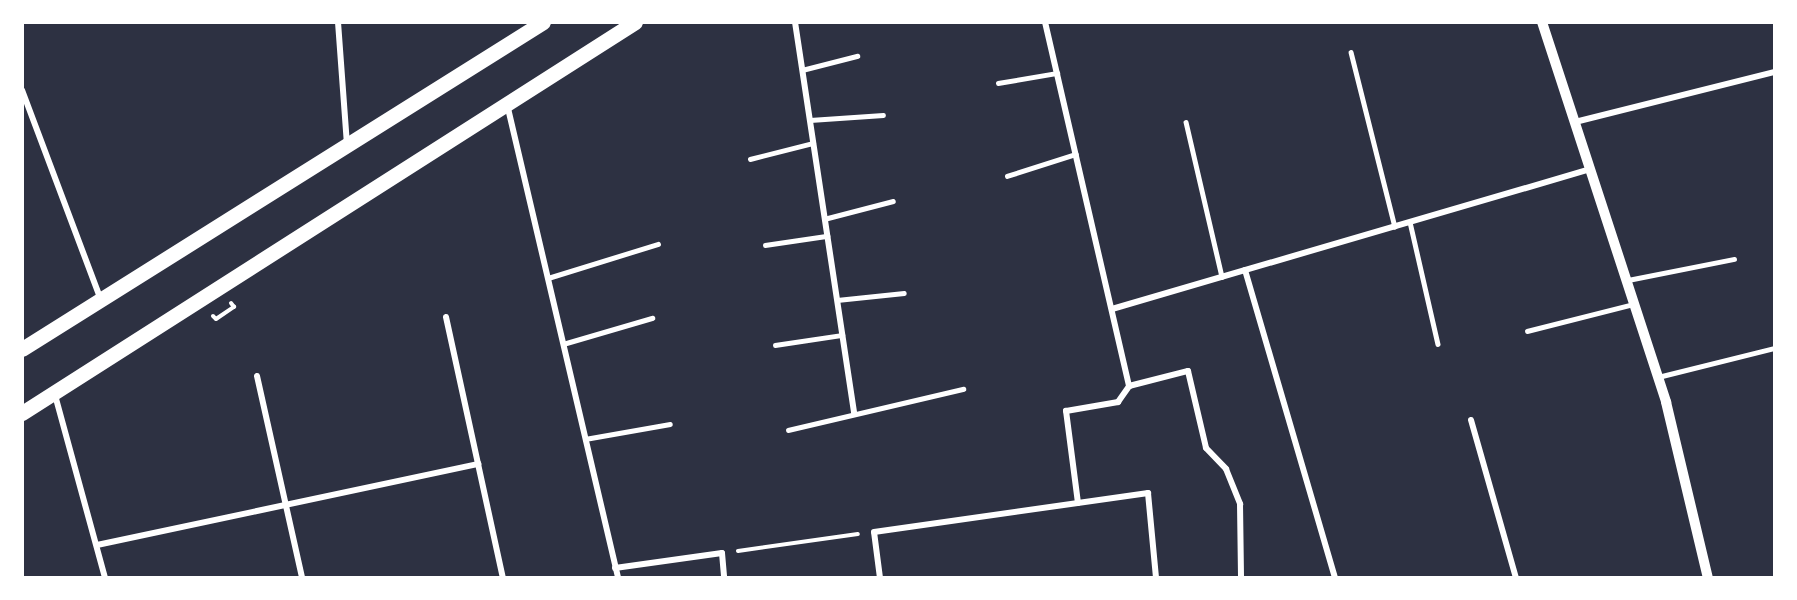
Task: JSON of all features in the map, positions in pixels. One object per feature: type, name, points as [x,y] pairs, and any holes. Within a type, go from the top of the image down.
[{"type":"main road","points":[[22,349],[543,22]]},
{"type":"main road","points":[[22,413],[635,22]]},
{"type":"street","points":[[338,22],[347,146]]},
{"type":"street","points":[[795,22],[854,413]]},
{"type":"street","points":[[1045,22],[1129,386]]},
{"type":"street","points":[[1542,22],[1658,377],[1708,578]]},
{"type":"street","points":[[1575,122],[1774,72]]},
{"type":"street","points":[[22,90],[101,300]]},
{"type":"street","points":[[507,103],[618,578]]},
{"type":"street","points":[[1112,309],[1590,169]]},
{"type":"street","points":[[1245,270],[1335,578]]},
{"type":"street","points":[[446,317],[503,578]]},
{"type":"street","points":[[1078,503],[1066,411],[1118,402],[1129,386],[1188,371],[1206,448],[1226,469],[1240,504],[1240,578]]},
{"type":"street","points":[[257,376],[302,578]]},
{"type":"street","points":[[54,394],[105,578]]},
{"type":"street","points":[[1472,420],[1516,578]]},
{"type":"street","points":[[97,545],[478,465]]},
{"type":"street","points":[[880,578],[874,532],[1148,493],[1156,578]]},
{"type":"street","points":[[615,568],[722,553],[724,578]]},
{"type":"lane","points":[[1351,52],[1395,227]]},
{"type":"lane","points":[[802,70],[857,56]]},
{"type":"lane","points":[[998,83],[1057,73]]},
{"type":"lane","points":[[810,120],[883,115]]},
{"type":"lane","points":[[1186,122],[1222,277]]},
{"type":"lane","points":[[750,159],[813,143]]},
{"type":"lane","points":[[1007,176],[1076,154]]},
{"type":"lane","points":[[825,219],[893,201]]},
{"type":"lane","points":[[1410,222],[1438,344]]},
{"type":"lane","points":[[765,245],[827,237]]},
{"type":"lane","points":[[548,278],[658,244]]},
{"type":"lane","points":[[1626,280],[1734,259]]},
{"type":"lane","points":[[837,300],[904,293]]},
{"type":"lane","points":[[1527,330],[1634,304]]},
{"type":"lane","points":[[563,344],[652,318]]},
{"type":"lane","points":[[775,345],[842,335]]},
{"type":"lane","points":[[1658,377],[1774,348]]},
{"type":"lane","points":[[788,430],[963,389]]},
{"type":"lane","points":[[585,439],[670,424]]},
{"type":"path","points":[[216,320],[234,307]]},
{"type":"path","points":[[722,553],[874,532]]}]
